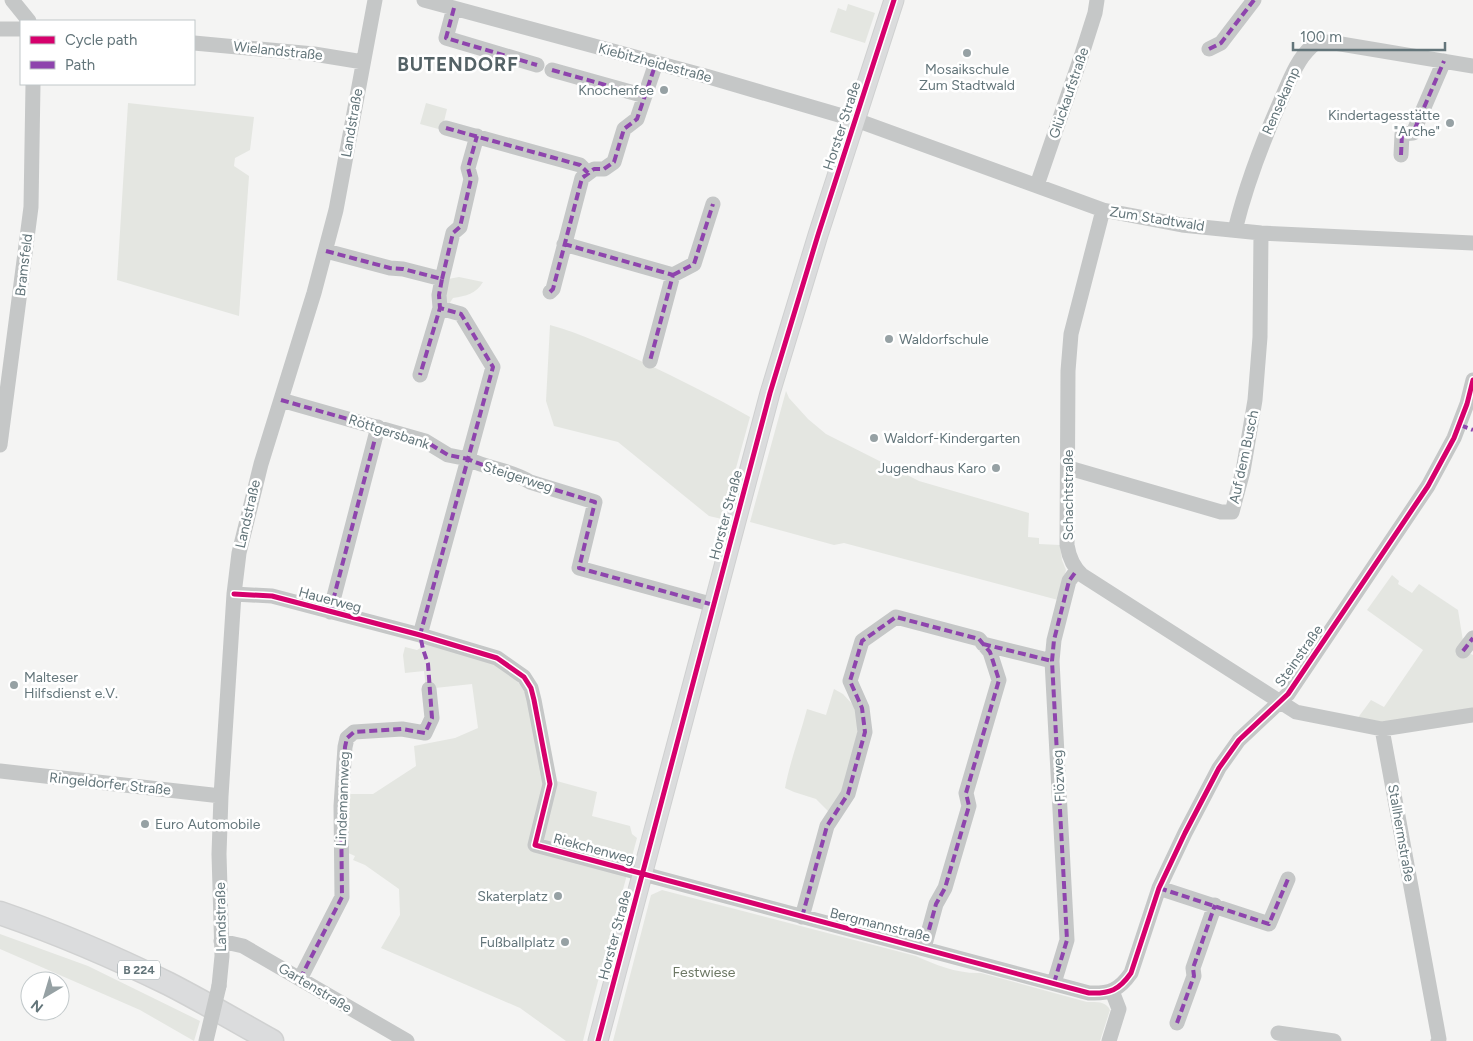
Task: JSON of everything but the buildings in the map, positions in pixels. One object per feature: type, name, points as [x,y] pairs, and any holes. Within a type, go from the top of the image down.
[{"type":"highway","name":"B 224","points":[[0,913],[80,943],[169,984],[272,1041]]},
{"type":"highway","name":"B 224","points":[[0,926],[73,953],[118,973],[216,1022],[249,1041]]},
{"type":"main road","name":"Horster Straße","points":[[598,1041],[770,393],[894,0]]},
{"type":"street","points":[[12,0],[28,20]]},
{"type":"street","name":"Landstraße","points":[[206,1041],[219,986],[222,956],[221,796],[234,594],[239,552],[260,464],[326,251],[336,210],[375,0]]},
{"type":"street","name":"Kiebitzheidestraße","points":[[424,0],[856,120]]},
{"type":"street","name":"Glückaufstraße","points":[[1037,184],[1082,57],[1098,0]]},
{"type":"street","points":[[1209,49],[1221,43],[1254,0]]},
{"type":"street","points":[[454,8],[446,38],[645,96]]},
{"type":"street","points":[[0,29],[20,29]]},
{"type":"street","name":"Rensekamp","points":[[1235,230],[1242,202],[1261,147],[1296,65],[1312,45],[1328,42],[1473,66]]},
{"type":"street","name":"Wielandstraße","points":[[195,43],[314,54],[362,62]]},
{"type":"street","points":[[1402,156],[1402,134],[1413,133],[1444,61]]},
{"type":"street","points":[[550,292],[553,288],[582,178],[594,169],[604,169],[614,162],[624,129],[637,119],[656,63]]},
{"type":"street","name":"Bramsfeld","points":[[0,445],[30,207],[33,85]]},
{"type":"street","name":"Zum Stadtwald","points":[[856,120],[1037,184],[1103,210],[1182,225],[1261,233],[1473,243]]},
{"type":"street","points":[[446,128],[580,165],[588,173]]},
{"type":"street","points":[[420,375],[440,308],[439,295],[453,233],[460,228],[471,179],[468,168],[477,136]]},
{"type":"street","points":[[564,244],[673,275],[694,264],[713,204]]},
{"type":"street","name":"Schachtstraße","points":[[1077,570],[1069,555],[1067,545],[1069,468],[1068,372],[1071,334],[1103,210]]},
{"type":"street","name":"Auf dem Busch","points":[[1069,468],[1221,512],[1232,512],[1243,471],[1256,400],[1260,337],[1261,233]]},
{"type":"street","points":[[326,251],[390,268],[403,269],[442,279]]},
{"type":"street","points":[[650,360],[673,275]]},
{"type":"street","points":[[440,308],[461,314],[493,367],[468,459]]},
{"type":"street","name":"Steinstraße","points":[[1112,991],[1123,984],[1131,973],[1159,888],[1219,768],[1239,740],[1288,694],[1302,675],[1428,486],[1448,450],[1466,428],[1473,380]]},
{"type":"street","name":"Röttgersbank","points":[[281,400],[425,441],[448,455],[468,459]]},
{"type":"street","name":"Hauerweg","points":[[330,612],[378,428]]},
{"type":"street","name":"Steigerweg","points":[[420,635],[468,459],[477,464],[522,476],[530,482],[595,502],[579,568],[714,604]]},
{"type":"street","points":[[1077,570],[1296,712],[1382,729],[1472,714],[1473,716]]},
{"type":"street","name":"Flözweg","points":[[1054,984],[1068,940],[1052,661],[1054,640],[1068,581],[1077,570]]},
{"type":"street","name":"Hauerweg","points":[[234,594],[272,596],[420,635]]},
{"type":"street","points":[[802,917],[827,826],[848,794],[864,732],[862,708],[850,681],[862,641],[896,617],[979,640],[990,652],[999,680],[966,793],[968,806],[960,838],[945,888],[936,904],[924,948]]},
{"type":"street","name":"Riekchenweg","points":[[420,635],[497,658],[524,677],[531,688],[550,784],[535,845],[642,873]]},
{"type":"street","points":[[1463,651],[1473,638]]},
{"type":"street","points":[[983,644],[1052,661]]},
{"type":"street","name":"Lindemannweg","points":[[300,979],[342,897],[341,806],[347,738],[354,732],[402,729],[425,733],[432,718],[430,689]]},
{"type":"street","name":"Stallhermstraße","points":[[1382,729],[1438,1041]]},
{"type":"street","name":"Ringeldorfer Straße","points":[[0,771],[221,796]]},
{"type":"street","name":"Bergmannstraße","points":[[642,873],[1089,993],[1100,994],[1112,991]]},
{"type":"street","points":[[1159,888],[1269,924],[1288,878]]},
{"type":"street","points":[[1177,1023],[1194,976],[1193,968],[1215,905]]},
{"type":"street","name":"Gartenstraße","points":[[221,941],[234,942],[243,946],[407,1041]]},
{"type":"street","points":[[1109,1041],[1119,1009],[1112,991]]},
{"type":"street","points":[[1278,1033],[1334,1041]]},
{"type":"green space","points":[[848,4],[875,13],[865,43],[830,32],[838,8],[846,11]]},
{"type":"green space","points":[[128,103],[254,117],[250,150],[235,158],[234,166],[249,176],[239,316],[117,280]]},
{"type":"green space","points":[[426,103],[447,109],[442,130],[420,124]]},
{"type":"green space","points":[[459,277],[483,282],[474,292],[453,298],[449,304],[446,304],[445,295],[448,279]]},
{"type":"green space","points":[[550,325],[585,337],[643,362],[697,388],[750,417],[722,519],[709,516],[618,442],[554,426],[546,401]]},
{"type":"green space","points":[[786,391],[789,398],[808,419],[826,434],[919,481],[1029,513],[1028,537],[1039,538],[1039,544],[1060,545],[1062,560],[1066,570],[1058,600],[844,543],[834,545],[750,522]]},
{"type":"green space","points":[[1392,575],[1399,581],[1398,584],[1412,593],[1419,584],[1458,610],[1464,647],[1462,650],[1473,655],[1473,711],[1383,725],[1357,719],[1371,700],[1384,707],[1423,650],[1367,610]]},
{"type":"green space","points":[[429,643],[487,658],[510,674],[527,692],[553,780],[597,792],[592,816],[630,826],[632,834],[637,838],[583,1041],[566,1041],[520,1008],[381,948],[400,915],[399,889],[365,865],[353,860],[355,856],[346,852],[347,794],[373,794],[416,766],[414,746],[455,738],[478,728],[472,684],[426,689],[424,671],[405,673],[403,655],[405,647],[417,650]]},
{"type":"green space","points":[[834,689],[843,694],[854,706],[859,726],[843,792],[829,812],[816,799],[785,788],[807,709],[826,715]]},
{"type":"green space","name":"Festwiese","points":[[662,890],[916,956],[939,966],[981,973],[1087,1002],[1100,1003],[1106,1005],[1110,1010],[1100,1041],[613,1041],[651,895]]},
{"type":"green space","points":[[0,934],[88,966],[200,1021],[194,1041],[140,1010],[70,980],[70,971],[50,971],[0,949]]},
{"type":"marked path","points":[[1209,49],[1221,43],[1254,0]]},
{"type":"marked path","points":[[454,8],[446,38],[537,65]]},
{"type":"marked path","points":[[1401,155],[1402,134],[1413,133],[1444,61]]},
{"type":"marked path","points":[[550,292],[553,289],[582,178],[594,169],[604,169],[614,162],[624,129],[637,119],[656,63]]},
{"type":"marked path","points":[[552,70],[645,96]]},
{"type":"marked path","points":[[446,128],[580,165],[588,173]]},
{"type":"marked path","points":[[442,279],[453,233],[460,227],[471,179],[468,168],[477,136]]},
{"type":"marked path","points":[[673,275],[694,264],[713,204]]},
{"type":"marked path","points":[[564,244],[673,275],[650,361]]},
{"type":"marked path","points":[[326,251],[390,268],[403,269],[442,279],[439,295],[440,308]]},
{"type":"marked path","points":[[281,400],[425,441],[448,455],[468,459],[493,367],[461,314],[440,308],[420,375]]},
{"type":"marked path","points":[[1460,425],[1473,430]]},
{"type":"marked path","points":[[330,612],[378,427]]},
{"type":"marked path","points":[[300,979],[342,897],[341,806],[347,738],[354,732],[402,729],[425,733],[432,718],[428,664],[420,635],[468,459],[516,475],[530,482],[595,502],[579,568],[714,605]]},
{"type":"marked path","points":[[1054,983],[1067,940],[1052,661],[1054,640],[1069,581],[1077,570]]},
{"type":"marked path","points":[[802,917],[827,826],[848,794],[865,732],[862,708],[850,681],[862,641],[896,617],[979,639],[990,652],[999,680],[966,793],[969,806],[945,888],[936,904],[924,948]]},
{"type":"marked path","points":[[1463,651],[1473,638]]},
{"type":"marked path","points":[[983,644],[1052,661]]},
{"type":"marked path","points":[[1159,888],[1269,924],[1288,879]]},
{"type":"marked path","points":[[1177,1023],[1194,976],[1193,968],[1215,905]]},
{"type":"cycle path","points":[[598,1041],[770,393],[818,235],[894,0]]},
{"type":"cycle path","points":[[234,594],[272,596],[420,635],[497,658],[524,677],[531,688],[534,700],[550,784],[535,845],[1089,993],[1103,993],[1118,987],[1131,973],[1159,888],[1219,768],[1239,740],[1288,694],[1428,486],[1454,438],[1467,404],[1473,380]]},
{"type":"place","name":"Mosaikschule Zum Stadtwald","points":[[967,53]]},
{"type":"place","name":"Knochenfee","points":[[664,90]]},
{"type":"place","name":"Kindertagesstätte \"Arche\"","points":[[1450,123]]},
{"type":"place","name":"Waldorfschule","points":[[889,339]]},
{"type":"place","name":"Waldorf-Kindergarten","points":[[874,438]]},
{"type":"place","name":"Jugendhaus Karo","points":[[996,468]]},
{"type":"place","name":"Malteser Hilfsdienst e.V.","points":[[14,685]]},
{"type":"place","name":"Euro Automobile","points":[[145,824]]},
{"type":"place","name":"Skaterplatz","points":[[558,896]]},
{"type":"place","name":"Fußballplatz","points":[[565,942]]},
{"type":"district","name":"BUTENDORF","points":[[458,64]]}]
